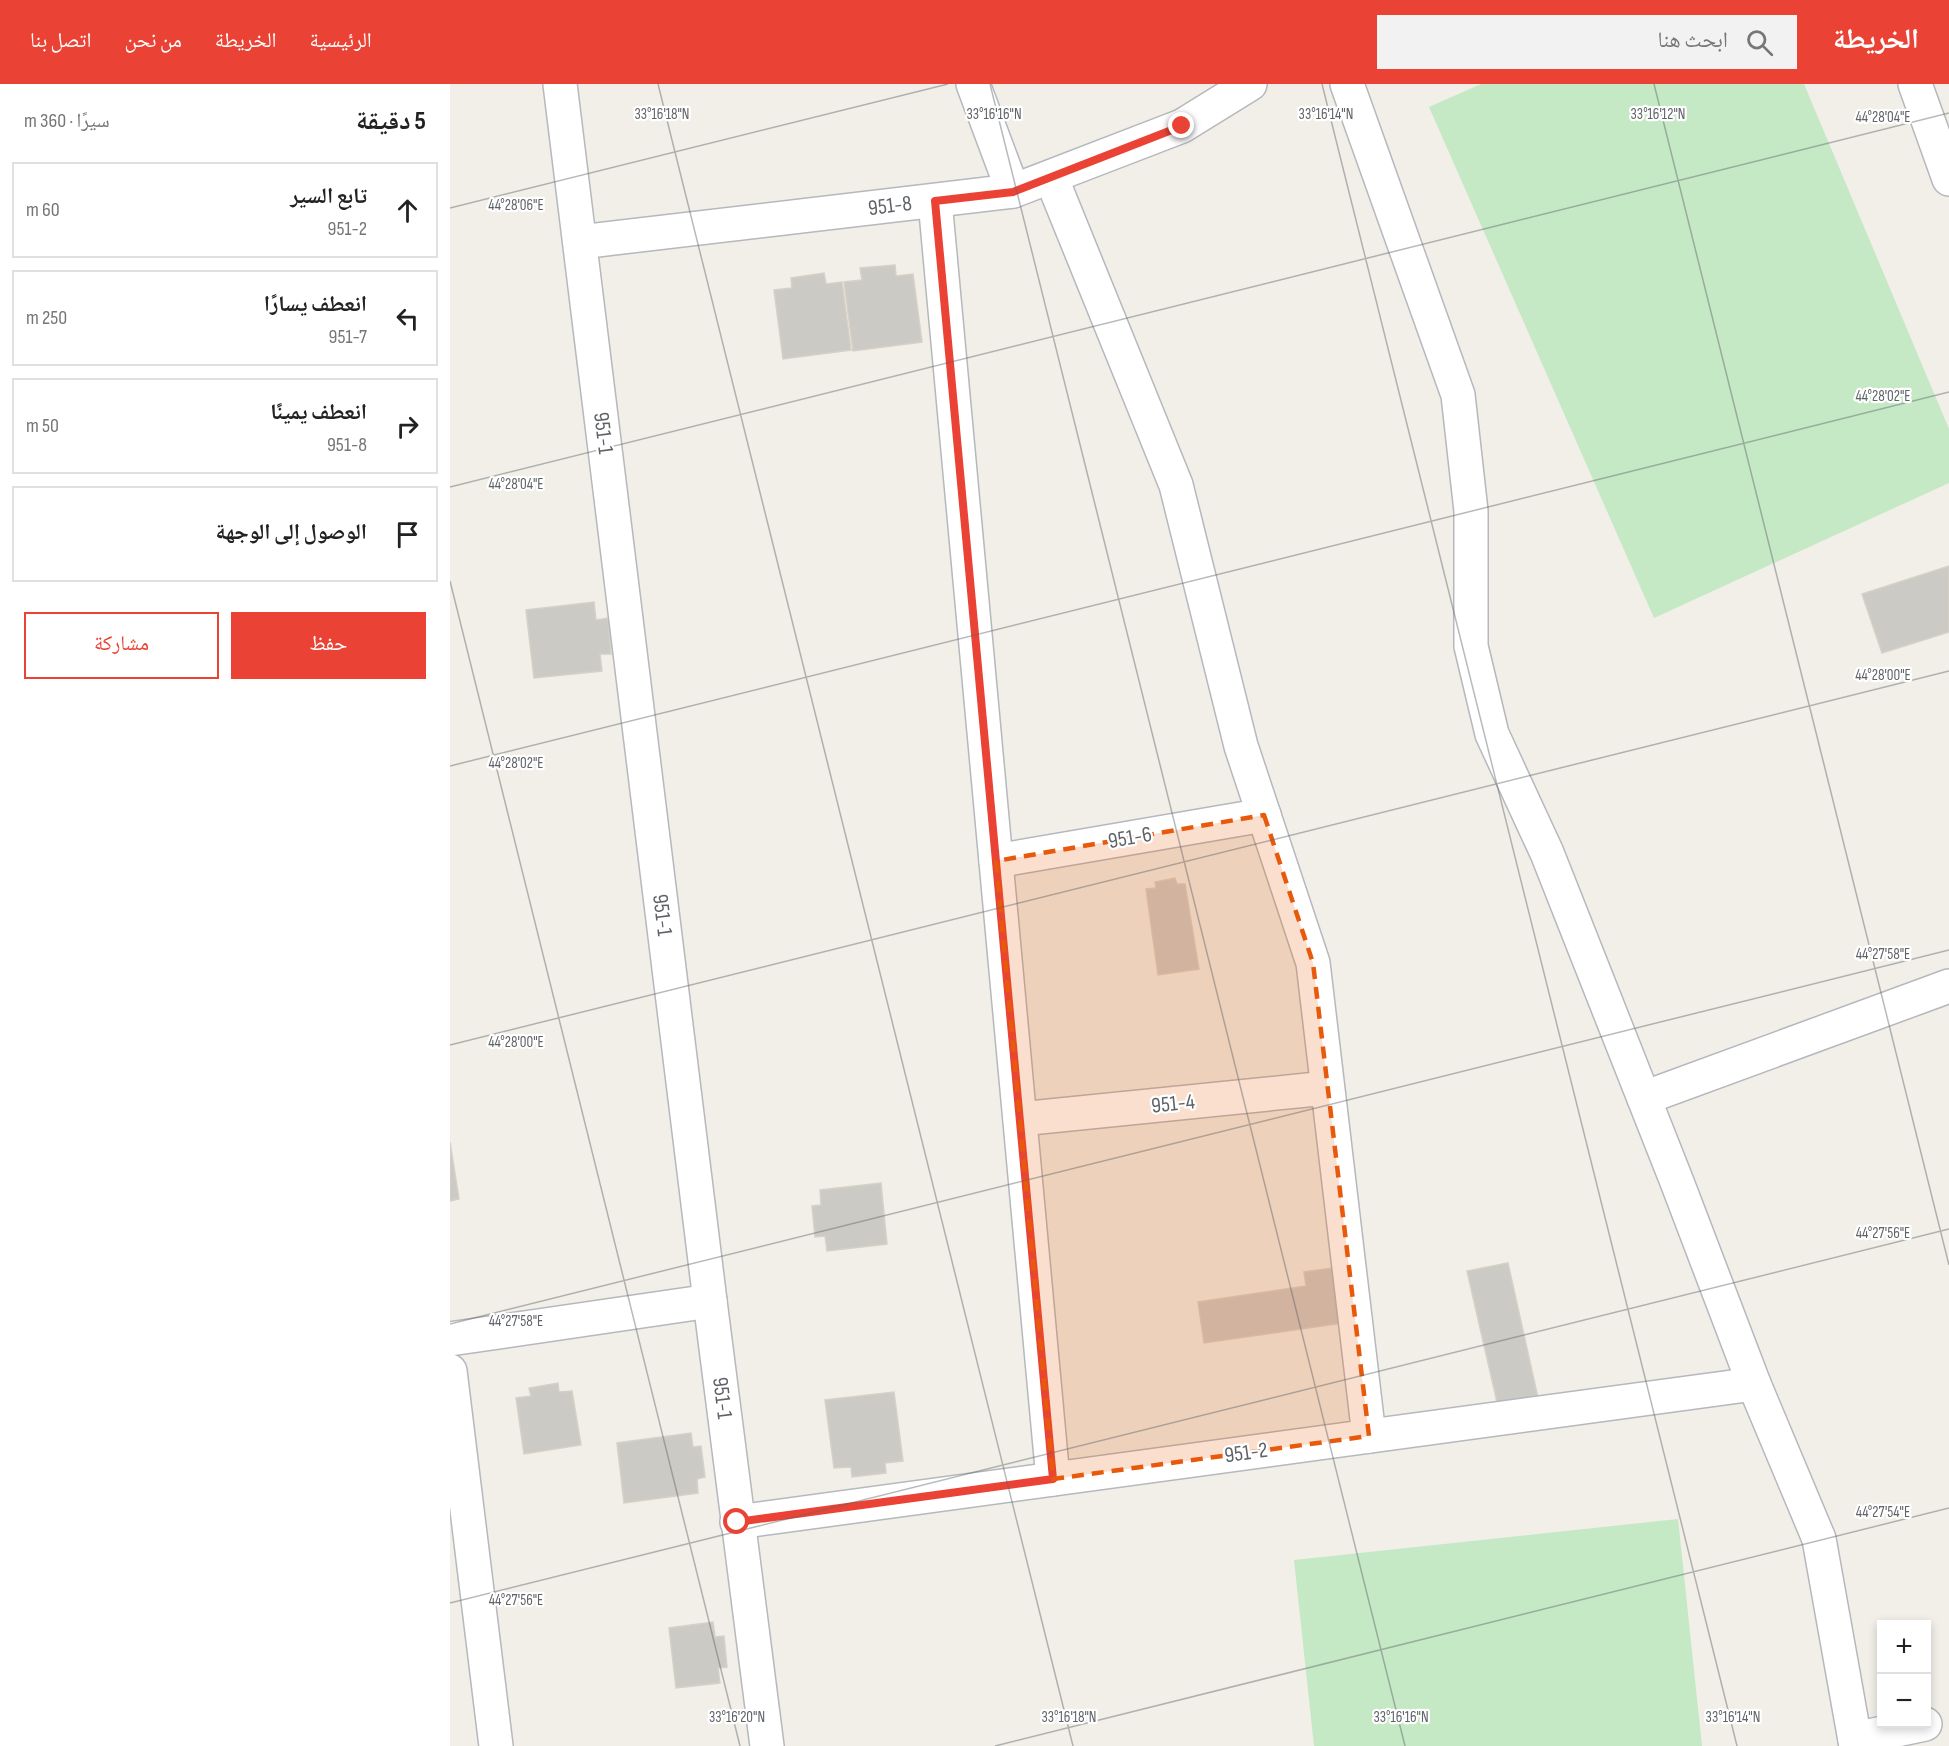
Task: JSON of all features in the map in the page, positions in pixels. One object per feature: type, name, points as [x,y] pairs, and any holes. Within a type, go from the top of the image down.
[{"type":"street","name":"951-1","points":[[560,84],[737,1522],[767,1746]]},
{"type":"street","points":[[973,84],[1013,192]]},
{"type":"street","name":"951-8","points":[[580,242],[1013,192],[1182,126],[1250,84]]},
{"type":"street","points":[[1347,84],[1458,395],[1471,511],[1471,646],[1492,734],[1547,853],[1754,1383],[1820,1539],[1856,1742],[1908,1728]]},
{"type":"street","points":[[1915,84],[1949,179]]},
{"type":"street","points":[[1051,177],[1176,485],[1241,746],[1313,963],[1369,1436]]},
{"type":"street","points":[[935,201],[1053,1479]]},
{"type":"street","name":"951-6","points":[[996,861],[1264,815]]},
{"type":"street","points":[[1644,1098],[1949,986]]},
{"type":"street","name":"951-4","points":[[1020,1119],[1327,1088]]},
{"type":"street","points":[[450,1339],[710,1301]]},
{"type":"street","points":[[450,1371],[496,1746]]},
{"type":"street","name":"951-2","points":[[737,1522],[1754,1383]]},
{"type":"street","points":[[1931,1722],[1949,1718]]},
{"type":"highlighted area","points":[[1264,815],[1313,963],[1369,1436],[1053,1479],[996,861]]},
{"type":"green space","points":[[1481,84],[1804,84],[1949,429],[1949,483],[1654,618],[1429,107]]},
{"type":"green space","points":[[1678,1519],[1702,1746],[1314,1746],[1294,1560]]},
{"type":"building","points":[[895,265],[896,276],[913,274],[922,342],[853,351],[844,282],[862,280],[860,268]]},
{"type":"building","points":[[824,273],[826,284],[842,282],[851,350],[783,359],[774,290],[792,288],[791,278]]},
{"type":"building","points":[[1949,566],[1949,632],[1882,653],[1862,594]]},
{"type":"building","points":[[594,602],[596,620],[608,618],[611,654],[600,654],[602,671],[534,678],[526,610]]},
{"type":"building","points":[[1175,878],[1177,884],[1185,884],[1199,969],[1158,975],[1146,889],[1156,888],[1155,882]]},
{"type":"building","points":[[450,1142],[459,1199],[450,1201]]},
{"type":"building","points":[[881,1183],[887,1244],[827,1251],[825,1236],[815,1237],[812,1206],[821,1205],[820,1190]]},
{"type":"building","points":[[1508,1263],[1540,1407],[1500,1415],[1467,1271]]},
{"type":"building","points":[[1340,1267],[1349,1322],[1204,1343],[1198,1302],[1306,1286],[1304,1272]]},
{"type":"building","points":[[558,1383],[559,1392],[572,1391],[581,1445],[524,1454],[516,1398],[531,1396],[529,1388]]},
{"type":"building","points":[[894,1392],[903,1461],[885,1463],[886,1473],[852,1477],[851,1467],[834,1468],[825,1400]]},
{"type":"building","points":[[691,1433],[693,1447],[701,1446],[705,1477],[697,1479],[698,1493],[624,1503],[617,1443]]},
{"type":"building","points":[[713,1622],[715,1637],[724,1636],[727,1667],[718,1668],[720,1683],[676,1688],[669,1628]]},
{"type":"route","points":[[737,1522],[1053,1479],[935,201],[1013,192],[1182,126]]}]
